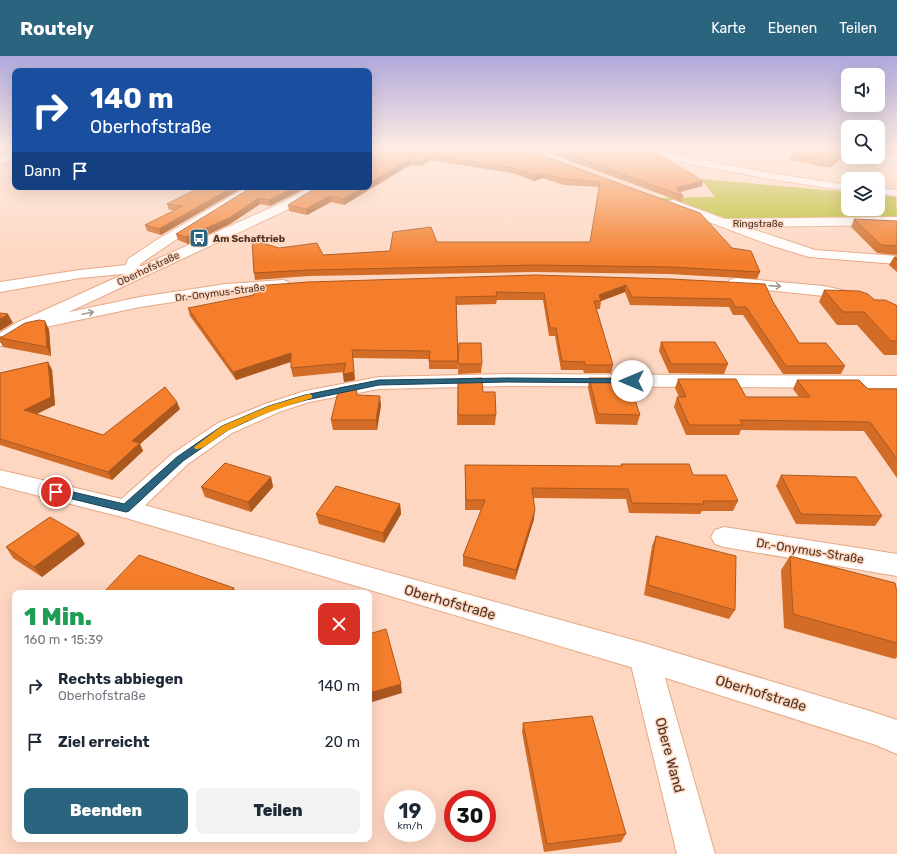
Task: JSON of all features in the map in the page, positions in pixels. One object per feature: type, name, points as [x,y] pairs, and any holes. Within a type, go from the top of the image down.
[{"type":"street","points":[[0,287],[80,274],[137,270],[133,262],[148,251],[179,231],[250,190]]},
{"type":"street","name":"Oberhofstraße","points":[[0,341],[22,327],[137,270],[285,206],[314,190]]},
{"type":"street","points":[[885,192],[897,193]]},
{"type":"street","points":[[664,200],[724,223]]},
{"type":"street","name":"Ringstraße","points":[[724,223],[897,221]]},
{"type":"street","name":"Ringstraße","points":[[724,223],[778,243],[814,254],[897,260]]},
{"type":"street","points":[[722,283],[824,291],[858,298],[897,314]]},
{"type":"street","name":"Dr.-Onymus-Straße","points":[[22,327],[140,302],[226,289],[294,284]]},
{"type":"street","points":[[126,508],[180,459],[225,428],[272,408],[305,398],[379,382],[507,380],[897,382]]},
{"type":"street","name":"Oberhofstraße","points":[[0,478],[126,508],[644,657],[873,728],[897,737]]},
{"type":"street","name":"Dr.-Onymus-Straße","points":[[724,537],[897,565]]},
{"type":"street","name":"Obere Wand","points":[[644,657],[696,854]]},
{"type":"shaded area","points":[[707,186],[783,186],[841,191],[841,216],[885,216],[885,196],[896,197],[897,217],[721,219],[659,198],[715,197]]},
{"type":"building","points":[[599,186],[627,186],[700,213],[732,248],[751,251],[760,272],[671,267],[535,265],[308,270],[254,273],[252,240],[279,248],[317,243],[323,255],[390,251],[393,232],[431,227],[437,242],[590,242]]},
{"type":"building","points":[[656,186],[683,186],[676,188],[683,196]]},
{"type":"building","points":[[195,190],[228,190],[159,229],[145,225],[183,206],[167,204]]},
{"type":"building","points":[[247,190],[290,190],[269,200],[259,198],[229,218],[186,237],[176,234]]},
{"type":"building","points":[[312,190],[358,190],[343,199],[330,196],[306,209],[288,205]]},
{"type":"building","points":[[854,219],[897,221],[897,246],[881,245]]},
{"type":"building","points":[[535,275],[671,279],[765,284],[773,302],[799,343],[826,343],[845,366],[786,366],[746,307],[735,307],[731,299],[632,297],[626,285],[599,295],[601,301],[594,301],[613,365],[585,365],[585,362],[562,361],[556,328],[550,328],[544,293],[496,292],[497,296],[456,297],[458,361],[429,361],[430,351],[352,350],[354,372],[343,374],[346,363],[291,368],[291,353],[233,372],[188,308],[254,295],[254,286],[308,282]]},
{"type":"building","points":[[824,290],[859,291],[868,294],[874,300],[885,300],[896,305],[897,341],[891,341],[864,312],[843,312]]},
{"type":"building","points":[[0,313],[8,314],[0,319]]},
{"type":"building","points":[[39,320],[45,321],[47,347],[0,338],[25,323]]},
{"type":"building","points":[[661,342],[715,342],[728,364],[671,364]]},
{"type":"building","points":[[459,343],[481,343],[482,364],[458,364]]},
{"type":"building","points":[[48,362],[51,397],[24,410],[103,435],[165,387],[177,402],[132,441],[140,443],[108,472],[0,439],[0,373]]},
{"type":"building","points":[[482,378],[483,392],[495,392],[496,415],[458,415],[458,379]]},
{"type":"building","points":[[589,378],[618,378],[622,391],[632,391],[640,415],[598,414]]},
{"type":"building","points":[[678,379],[736,379],[746,397],[810,397],[797,380],[859,380],[868,389],[897,389],[897,459],[870,422],[740,420],[743,425],[689,425],[677,397],[686,397]]},
{"type":"building","points":[[356,385],[357,395],[380,396],[376,420],[331,420],[339,388]]},
{"type":"building","points":[[225,463],[271,477],[248,502],[201,487]]},
{"type":"building","points":[[621,464],[689,464],[693,475],[726,475],[738,501],[703,501],[704,504],[632,503],[628,489],[532,488],[535,510],[516,570],[463,556],[485,500],[466,500],[465,465],[622,466]]},
{"type":"building","points":[[781,475],[856,477],[882,516],[801,514]]},
{"type":"building","points":[[336,486],[400,504],[383,533],[316,514]]},
{"type":"building","points":[[50,517],[79,534],[34,567],[6,547]]},
{"type":"building","points":[[656,536],[736,556],[735,610],[648,585]]},
{"type":"building","points":[[139,555],[234,588],[232,590],[106,590]]},
{"type":"building","points":[[790,556],[895,583],[897,592],[897,643],[793,614]]},
{"type":"building","points":[[386,629],[401,684],[372,692],[372,633]]},
{"type":"building","points":[[592,716],[626,834],[547,844],[523,723]]},
{"type":"slow traffic","points":[[198,447],[225,428],[272,408],[309,397]]},
{"type":"place","name":"Am Schaftrieb","points":[[199,238]]},
{"type":"route","points":[[56,492],[126,508],[180,459],[225,428],[272,408],[305,398],[379,382],[507,380],[632,381]]}]
